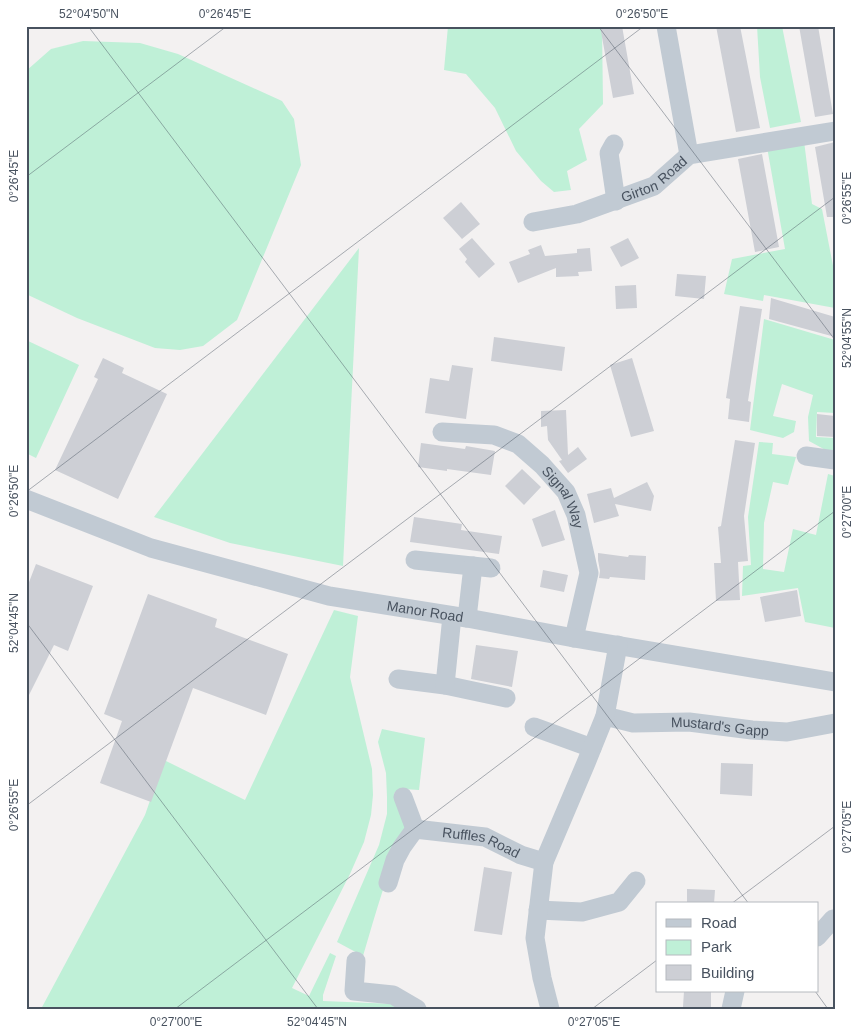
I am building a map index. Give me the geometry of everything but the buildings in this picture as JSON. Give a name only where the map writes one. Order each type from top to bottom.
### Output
[{"type":"street","points":[[666,26],[690,156]]},
{"type":"street","name":"Girton Road","points":[[533,222],[577,214],[654,186],[690,156],[835,130]]},
{"type":"street","points":[[614,144],[609,153],[616,201]]},
{"type":"street","name":"Signal Way","points":[[442,432],[494,436],[518,444],[542,465],[566,492],[576,514],[588,573],[574,638]]},
{"type":"street","points":[[806,456],[835,460]]},
{"type":"street","name":"Manor Road","points":[[26,499],[151,548],[329,596],[835,682]]},
{"type":"street","points":[[415,560],[482,567],[460,617],[445,685]]},
{"type":"street","points":[[550,1009],[535,938],[544,862],[604,716],[618,644]]},
{"type":"street","points":[[398,679],[445,685],[506,698]]},
{"type":"street","name":"Mustard's Gapp","points":[[604,716],[633,723],[689,722],[752,730],[787,732],[835,723]]},
{"type":"street","points":[[534,726],[592,748]]},
{"type":"street","points":[[388,882],[395,860],[415,829],[403,797]]},
{"type":"street","name":"Ruffles Road","points":[[415,829],[485,836],[521,855],[544,862]]},
{"type":"street","points":[[538,910],[582,912],[619,902],[636,881]]},
{"type":"street","points":[[818,936],[833,919]]},
{"type":"street","points":[[356,961],[354,991],[393,995],[418,1009]]},
{"type":"street","points":[[731,1009],[735,992]]},
{"type":"green space","points":[[448,26],[602,26],[603,104],[579,129],[587,160],[567,171],[571,190],[554,192],[541,181],[516,151],[495,108],[466,74],[444,70]]},
{"type":"green space","points":[[757,26],[782,26],[801,122],[770,128],[760,77]]},
{"type":"green space","points":[[83,41],[140,43],[178,54],[282,101],[294,119],[301,165],[237,320],[203,346],[180,350],[155,348],[77,318],[26,294],[26,71],[51,49]]},
{"type":"green space","points":[[804,141],[812,204],[822,209],[835,276],[835,308],[764,295],[763,301],[724,294],[732,259],[785,249],[767,147]]},
{"type":"green space","points":[[359,248],[343,566],[230,543],[154,517]]},
{"type":"green space","points":[[764,319],[835,340],[835,413],[817,412],[816,437],[835,438],[835,453],[831,453],[809,441],[808,417],[813,395],[782,384],[773,416],[796,421],[794,432],[783,438],[750,430]]},
{"type":"green space","points":[[26,340],[79,365],[36,458],[26,453]]},
{"type":"green space","points":[[759,442],[773,443],[772,454],[796,457],[788,485],[773,482],[764,523],[763,569],[784,572],[793,529],[816,535],[828,474],[835,476],[835,628],[805,622],[798,588],[742,596],[743,566],[751,565],[748,517]]},
{"type":"green space","points":[[334,610],[358,616],[350,677],[372,769],[373,795],[371,815],[364,842],[350,874],[292,988],[309,996],[330,953],[336,956],[323,995],[323,1001],[395,1004],[403,1009],[41,1009],[145,815],[164,760],[245,800]]},
{"type":"green space","points":[[382,729],[425,738],[419,790],[404,789],[394,793],[407,827],[388,874],[363,956],[337,942],[379,845],[387,814],[386,773],[378,742]]}]
